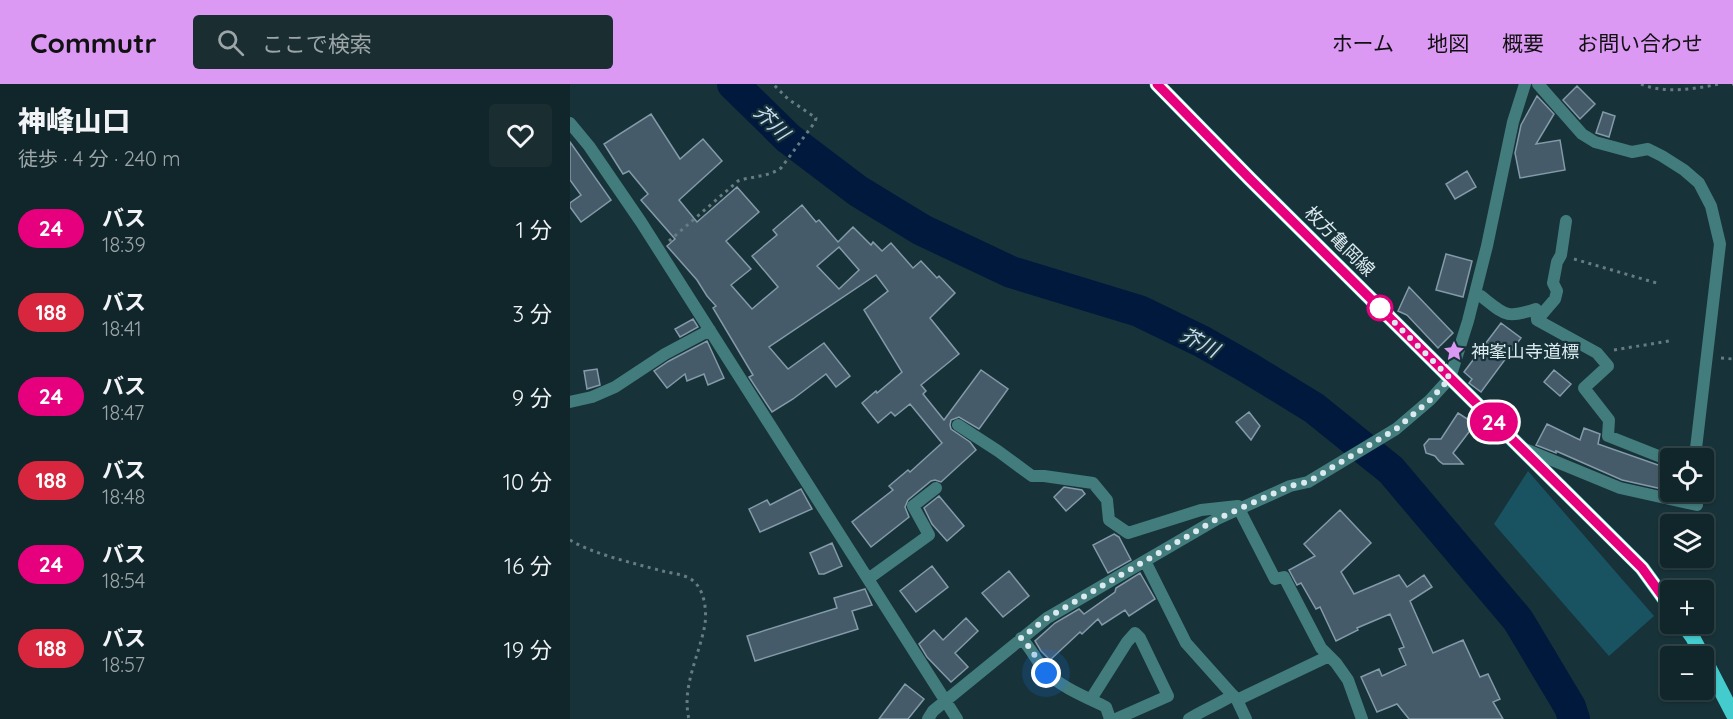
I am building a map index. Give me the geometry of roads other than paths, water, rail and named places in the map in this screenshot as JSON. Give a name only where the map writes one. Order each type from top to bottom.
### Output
[{"type":"main road","name":"枚方亀岡線","points":[[1157,84],[1642,568],[1660,593]]},
{"type":"main road","points":[[1714,677],[1733,714]]},
{"type":"street","points":[[928,719],[933,711],[1047,618],[1217,519],[1290,486],[1308,482],[1396,429],[1430,400],[1450,378],[1468,321],[1513,122],[1525,84]]},
{"type":"street","points":[[1537,320],[1597,353],[1608,366],[1584,388],[1609,420],[1608,436],[1661,457],[1674,452],[1695,457],[1720,244],[1711,206],[1699,183],[1662,156],[1648,149],[1632,152],[1595,142],[1582,134],[1538,84]]},
{"type":"street","points":[[570,123],[589,146],[641,222],[957,719]]},
{"type":"street","points":[[1537,320],[1555,298],[1557,291],[1553,283],[1557,262],[1561,255],[1566,221]]},
{"type":"street","points":[[1481,296],[1505,314],[1520,314],[1536,309],[1537,320]]},
{"type":"street","points":[[570,402],[592,397],[615,387],[665,354],[710,330]]},
{"type":"street","points":[[958,425],[999,451],[1032,476],[1093,483],[1107,500],[1109,520],[1128,533],[1201,510],[1243,507]]},
{"type":"street","points":[[1520,447],[1620,488],[1697,505]]},
{"type":"street","points":[[868,579],[929,535],[913,506],[936,488]]},
{"type":"street","points":[[1243,507],[1275,579],[1284,577],[1321,648],[1348,680],[1362,719]]},
{"type":"street","points":[[1145,561],[1186,643],[1235,698],[1246,719]]},
{"type":"street","points":[[1091,699],[1135,633],[1140,638],[1168,696],[1116,719]]},
{"type":"street","points":[[1021,638],[1046,673],[1106,707],[1110,719]]},
{"type":"street","points":[[1189,719],[1204,709],[1235,698],[1329,656]]},
{"type":"waterway","name":"芥川","points":[[733,84],[788,138],[858,191],[922,230],[1011,272],[1139,311],[1201,341],[1314,408],[1391,470],[1518,620],[1570,707],[1574,719]]},
{"type":"place","name":"神峯山寺道標","points":[[1454,351]]}]
